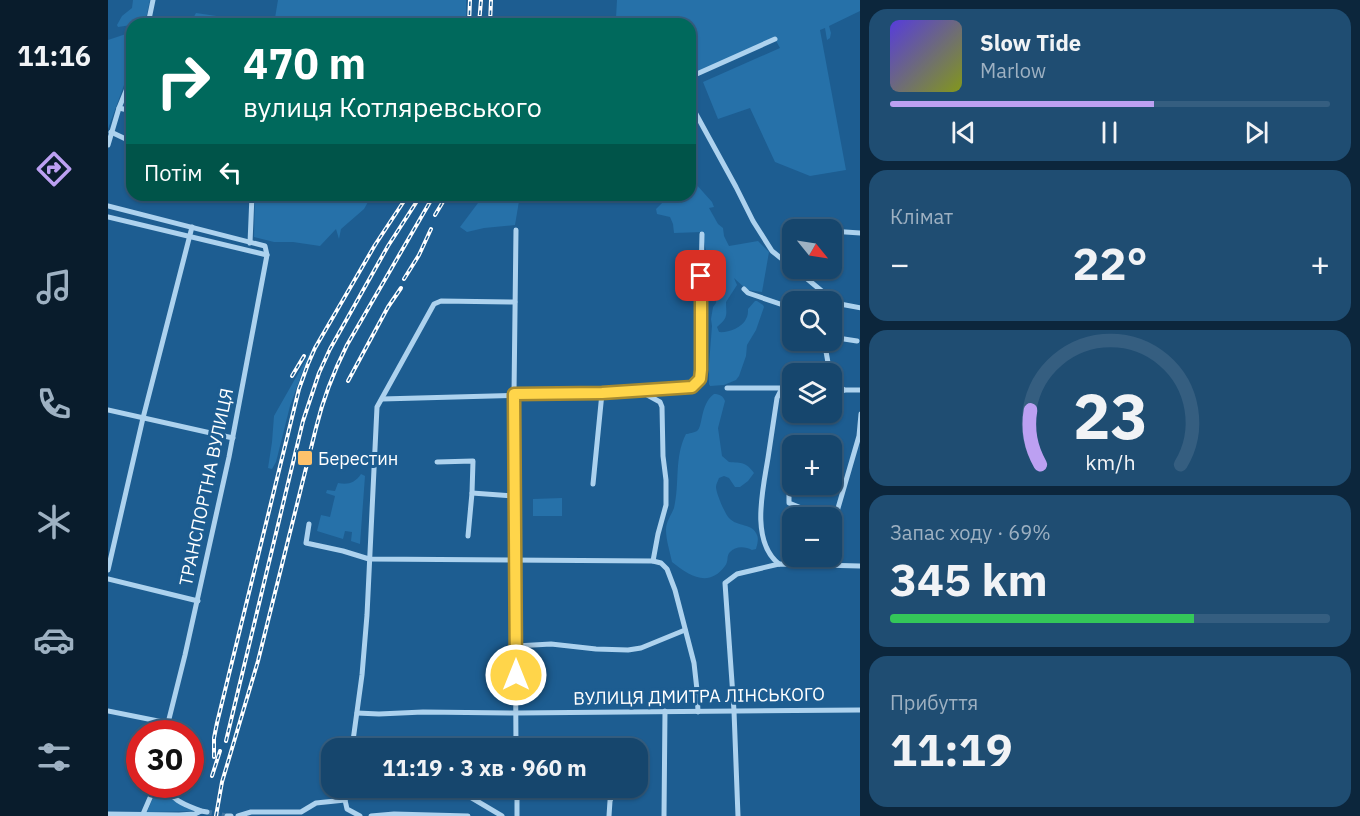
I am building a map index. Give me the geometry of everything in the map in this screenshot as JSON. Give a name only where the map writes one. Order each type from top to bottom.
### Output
[{"type":"street","points":[[149,18],[153,0]]},
{"type":"street","points":[[696,74],[775,39]]},
{"type":"street","points":[[108,145],[126,91]]},
{"type":"street","points":[[119,108],[126,110]]},
{"type":"street","points":[[696,114],[753,221],[772,251],[782,259]]},
{"type":"street","points":[[111,132],[126,139]]},
{"type":"street","points":[[108,206],[250,243],[252,201]]},
{"type":"street","points":[[108,217],[267,255]]},
{"type":"street","points":[[108,570],[143,418],[192,227]]},
{"type":"street","points":[[516,230],[514,394],[516,738]]},
{"type":"street","points":[[842,232],[860,233]]},
{"type":"street","points":[[382,399],[602,393],[692,387],[700,379],[701,370],[702,234]]},
{"type":"street","name":"ТРАНСПОРТНА ВУЛИЦЯ","points":[[169,720],[198,601],[233,438],[267,255],[265,246],[250,243]]},
{"type":"street","points":[[805,279],[818,291]]},
{"type":"street","points":[[744,289],[748,293],[782,305]]},
{"type":"street","points":[[354,738],[366,625],[377,407],[434,304],[441,301],[515,302]]},
{"type":"street","points":[[842,304],[860,308]]},
{"type":"street","points":[[842,339],[857,341]]},
{"type":"street","points":[[727,388],[782,388],[777,398],[760,508],[765,543],[773,560],[779,564]]},
{"type":"street","points":[[844,390],[860,390]]},
{"type":"street","points":[[640,391],[660,402],[662,407],[666,505],[653,561]]},
{"type":"street","points":[[593,484],[602,393]]},
{"type":"street","points":[[108,410],[233,438]]},
{"type":"street","points":[[837,507],[859,436],[860,425]]},
{"type":"street","points":[[437,462],[473,461],[468,536]]},
{"type":"street","points":[[472,493],[515,496]]},
{"type":"street","points":[[789,495],[789,503],[799,507]]},
{"type":"street","points":[[309,524],[306,543],[369,559],[653,561],[662,563],[667,569],[675,590],[694,663],[698,712]]},
{"type":"street","points":[[738,816],[726,583],[737,574],[782,564]]},
{"type":"street","points":[[842,566],[860,566]]},
{"type":"street","points":[[108,579],[198,601]]},
{"type":"street","points":[[516,646],[551,644],[628,650],[641,648],[685,630]]},
{"type":"street","name":"ВУЛИЦЯ ДМИТРА ЛІНСЬКОГО","points":[[357,713],[516,714],[860,710]]},
{"type":"street","points":[[108,711],[153,720]]},
{"type":"street","points":[[664,816],[665,711]]},
{"type":"street","points":[[144,814],[150,798]]},
{"type":"street","points":[[108,814],[195,814],[204,811],[174,798]]},
{"type":"street","points":[[472,798],[502,816]]},
{"type":"street","points":[[517,798],[517,816]]},
{"type":"street","points":[[609,816],[611,798]]},
{"type":"street","points":[[238,816],[251,812],[301,812],[316,803],[345,800],[347,810],[360,816]]},
{"type":"street","points":[[370,816],[394,814],[468,816]]},
{"type":"shaded area","points":[[133,0],[150,0],[146,18],[126,18],[126,26],[118,27],[122,16],[132,8]]},
{"type":"shaded area","points":[[278,0],[466,0],[466,18],[275,18]]},
{"type":"shaded area","points":[[617,0],[860,0],[860,11],[829,26],[830,38],[827,40],[825,28],[820,30],[846,170],[810,176],[775,162],[750,108],[718,119],[703,82],[780,48],[775,39],[696,74],[696,18],[616,18]]},
{"type":"shaded area","points":[[196,13],[230,18],[193,18]]},
{"type":"shaded area","points":[[126,34],[126,80],[108,129],[108,40]]},
{"type":"shaded area","points":[[696,184],[712,202],[714,207],[709,208],[718,224],[723,228],[729,246],[758,241],[769,252],[762,292],[747,290],[734,278],[737,285],[726,302],[725,318],[717,327],[719,332],[722,332],[738,327],[744,322],[748,309],[755,301],[764,307],[756,330],[747,345],[739,376],[736,380],[724,385],[710,386],[709,364],[711,319],[716,303],[716,280],[718,273],[724,268],[717,261],[713,261],[706,251],[702,232],[674,233],[670,217],[657,214],[656,209],[663,202],[696,201]]},
{"type":"shaded area","points":[[255,201],[369,201],[364,209],[341,229],[339,239],[336,229],[320,246],[274,242],[254,237]]},
{"type":"shaded area","points":[[480,201],[519,201],[515,225],[467,232],[460,227]]},
{"type":"shaded area","points":[[312,349],[290,406],[276,462],[272,469],[268,468],[274,416]]},
{"type":"shaded area","points":[[714,394],[718,394],[725,401],[718,428],[722,456],[729,462],[746,465],[754,473],[740,487],[735,487],[729,478],[724,476],[719,478],[716,486],[717,494],[729,518],[755,531],[758,540],[756,549],[740,547],[732,550],[719,573],[706,578],[685,572],[672,562],[666,530],[674,508],[682,443],[686,434],[699,429],[706,403]]},
{"type":"shaded area","points":[[361,474],[365,476],[360,544],[351,541],[352,532],[345,531],[343,539],[317,531],[321,515],[330,517],[335,496],[326,493],[327,490],[335,491],[338,483],[351,483]]},
{"type":"shaded area","points":[[562,498],[562,516],[533,516],[533,499]]},
{"type":"shaded area","points":[[153,798],[173,798],[195,811],[147,812]]},
{"type":"tunnel","points":[[207,812],[227,816]]},
{"type":"railway","points":[[469,18],[470,0]]},
{"type":"railway","points":[[480,18],[481,0]]},
{"type":"railway","points":[[490,18],[491,0]]},
{"type":"railway","points":[[214,757],[217,723],[299,389],[315,348],[375,245],[404,201]]},
{"type":"railway","points":[[226,741],[303,421],[319,373],[388,246],[417,201]]},
{"type":"railway","points":[[216,816],[222,782],[258,661],[325,396],[347,345],[431,201]]},
{"type":"railway","points":[[435,215],[443,201]]},
{"type":"railway","points":[[404,279],[431,229]]},
{"type":"railway","points":[[348,381],[388,307],[401,288]]},
{"type":"railway","points":[[292,376],[304,356]]},
{"type":"railway","points":[[212,776],[220,751]]},
{"type":"place","name":"Берестин","points":[[305,458]]},
{"type":"route","points":[[516,675],[514,394],[602,393],[692,387],[697,384],[701,370],[701,276]]}]
